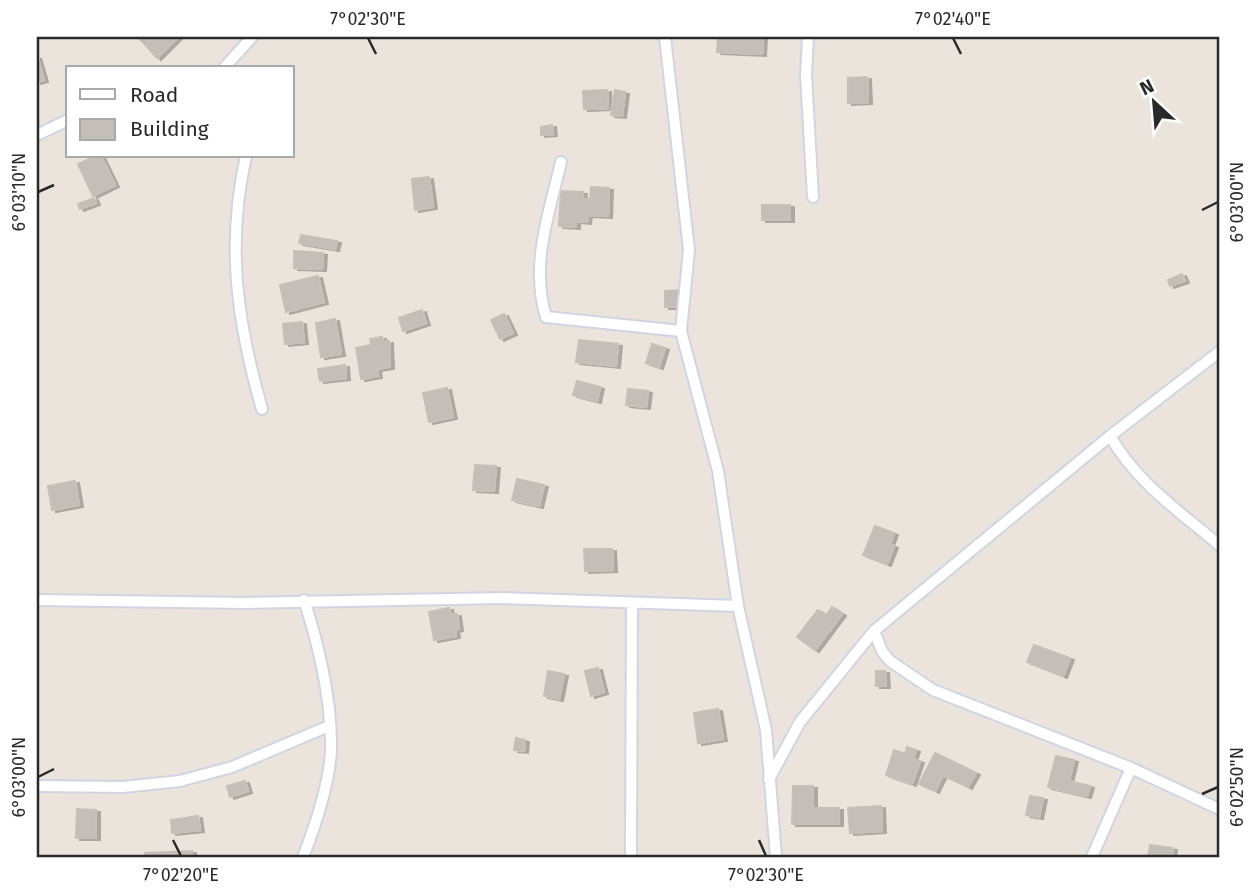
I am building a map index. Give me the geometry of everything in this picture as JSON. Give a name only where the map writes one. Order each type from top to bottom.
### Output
[{"type":"street","points":[[226,66],[252,37]]},
{"type":"street","points":[[665,37],[689,250],[681,331],[718,471],[738,606],[766,730],[776,857]]},
{"type":"street","points":[[808,37],[806,75],[813,197]]},
{"type":"street","points":[[37,135],[66,121]]},
{"type":"street","points":[[246,158],[236,202],[237,274],[244,345],[262,409]]},
{"type":"street","points":[[561,162],[538,260],[539,293],[546,317],[681,331]]},
{"type":"street","points":[[769,779],[800,722],[874,631],[1110,436],[1219,352]]},
{"type":"street","points":[[1110,436],[1124,461],[1147,486],[1219,545]]},
{"type":"street","points":[[37,600],[246,603],[503,598],[738,606]]},
{"type":"street","points":[[303,857],[331,743],[318,642],[304,600]]},
{"type":"street","points":[[631,857],[632,604]]},
{"type":"street","points":[[874,631],[882,651],[890,660],[933,690],[980,706],[1131,768],[1219,809]]},
{"type":"street","points":[[37,786],[123,787],[180,781],[232,767],[329,726]]},
{"type":"street","points":[[1092,857],[1131,768]]},
{"type":"building","points":[[138,37],[178,37],[157,58]]},
{"type":"building","points":[[718,37],[763,37],[762,54],[717,52]]},
{"type":"building","points":[[37,56],[44,80],[37,82]]},
{"type":"building","points":[[867,77],[868,102],[848,103],[848,78]]},
{"type":"building","points":[[607,90],[608,108],[584,109],[583,91]]},
{"type":"building","points":[[615,90],[625,92],[622,116],[611,115]]},
{"type":"building","points":[[552,125],[553,134],[541,135],[541,127]]},
{"type":"building","points":[[92,158],[102,158],[115,185],[93,196],[78,164]]},
{"type":"building","points":[[429,177],[433,207],[415,210],[412,179]]},
{"type":"building","points":[[591,187],[609,188],[608,216],[588,215],[587,222],[576,221],[576,227],[559,226],[561,191],[583,192],[582,199],[590,199]]},
{"type":"building","points":[[94,198],[96,203],[80,209],[78,204]]},
{"type":"building","points":[[762,205],[790,205],[790,220],[762,220]]},
{"type":"building","points":[[301,235],[337,241],[335,249],[299,243]]},
{"type":"building","points":[[294,251],[323,253],[322,269],[294,268]]},
{"type":"building","points":[[1182,274],[1185,281],[1170,286],[1168,280]]},
{"type":"building","points":[[318,276],[324,302],[286,312],[280,285]]},
{"type":"building","points":[[681,290],[682,307],[665,307],[665,291]]},
{"type":"building","points":[[422,310],[426,323],[403,331],[399,318]]},
{"type":"building","points":[[504,314],[513,333],[500,339],[491,320]]},
{"type":"building","points":[[335,319],[341,354],[321,357],[316,323]]},
{"type":"building","points":[[302,322],[304,342],[285,344],[283,324]]},
{"type":"building","points":[[382,337],[383,342],[389,341],[390,367],[377,369],[378,376],[361,379],[356,348],[371,345],[370,339]]},
{"type":"building","points":[[579,340],[618,344],[616,366],[576,362]]},
{"type":"building","points":[[652,344],[665,348],[659,367],[646,363]]},
{"type":"building","points":[[345,365],[346,378],[320,381],[318,369]]},
{"type":"building","points":[[577,381],[600,387],[597,401],[573,395]]},
{"type":"building","points":[[447,388],[453,417],[429,422],[423,393]]},
{"type":"building","points":[[628,389],[648,391],[646,407],[626,405]]},
{"type":"building","points":[[475,465],[496,466],[494,491],[473,490]]},
{"type":"building","points":[[517,479],[544,485],[539,506],[512,500]]},
{"type":"building","points":[[75,481],[79,505],[52,510],[48,486]]},
{"type":"building","points":[[875,526],[894,533],[890,544],[894,546],[887,564],[863,555]]},
{"type":"building","points":[[584,549],[612,549],[613,570],[585,571]]},
{"type":"building","points":[[832,607],[842,614],[815,650],[797,637],[818,610],[826,616]]},
{"type":"building","points":[[449,608],[451,615],[457,614],[459,629],[455,630],[456,636],[434,640],[429,612]]},
{"type":"building","points":[[1034,645],[1070,658],[1063,676],[1027,662]]},
{"type":"building","points":[[598,668],[604,692],[591,696],[585,671]]},
{"type":"building","points":[[548,671],[564,674],[559,699],[544,696]]},
{"type":"building","points":[[876,671],[885,671],[886,686],[876,686]]},
{"type":"building","points":[[718,709],[723,739],[698,743],[694,713]]},
{"type":"building","points":[[516,738],[525,740],[524,751],[514,750]]},
{"type":"building","points":[[907,747],[916,750],[913,759],[920,761],[912,784],[886,775],[894,750],[905,754]]},
{"type":"building","points":[[935,753],[976,773],[968,787],[943,775],[935,791],[919,784]]},
{"type":"building","points":[[1056,756],[1074,760],[1069,781],[1090,786],[1087,796],[1048,787]]},
{"type":"building","points":[[245,781],[248,791],[230,797],[227,786]]},
{"type":"building","points":[[793,786],[813,786],[813,808],[839,808],[839,824],[792,824]]},
{"type":"building","points":[[1030,796],[1043,798],[1039,817],[1026,815]]},
{"type":"building","points":[[881,806],[882,831],[850,833],[848,808]]},
{"type":"building","points":[[77,809],[96,810],[96,838],[76,838]]},
{"type":"building","points":[[198,816],[200,830],[172,833],[171,820]]},
{"type":"building","points":[[1150,845],[1173,848],[1172,857],[1148,857]]},
{"type":"building","points":[[192,851],[192,857],[145,857],[145,853]]}]
